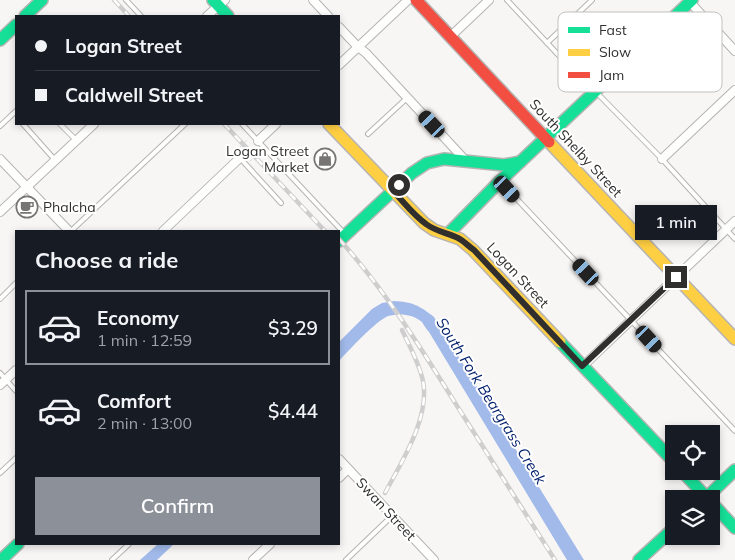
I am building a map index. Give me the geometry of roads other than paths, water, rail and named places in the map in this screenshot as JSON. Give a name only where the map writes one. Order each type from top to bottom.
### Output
[{"type":"main road","points":[[26,15],[42,0]]},
{"type":"main road","name":"South Shelby Street","points":[[416,0],[735,339]]},
{"type":"main road","points":[[679,12],[690,1]]},
{"type":"main road","points":[[218,2],[227,15]]},
{"type":"main road","points":[[0,40],[15,25]]},
{"type":"main road","points":[[448,234],[500,182],[595,93]]},
{"type":"main road","name":"Logan Street","points":[[330,125],[424,223],[434,230],[460,239],[474,250],[665,453]]},
{"type":"main road","points":[[342,237],[392,190],[427,163],[444,159],[504,165],[522,162]]},
{"type":"main road","points":[[716,490],[735,470]]},
{"type":"main road","points":[[690,480],[700,490]]},
{"type":"main road","points":[[720,512],[735,528]]},
{"type":"main road","points":[[643,558],[665,537]]},
{"type":"main road","points":[[1,560],[17,545]]},
{"type":"street","points":[[313,0],[327,15]]},
{"type":"street","points":[[340,64],[408,0]]},
{"type":"street","points":[[450,37],[490,0]]},
{"type":"street","points":[[690,1],[700,12]]},
{"type":"street","points":[[208,15],[218,2]]},
{"type":"street","points":[[340,28],[366,53],[466,161]]},
{"type":"street","points":[[722,37],[735,51]]},
{"type":"street","points":[[662,159],[735,90]]},
{"type":"street","points":[[0,212],[93,125]]},
{"type":"street","points":[[258,141],[275,125]]},
{"type":"street","points":[[164,230],[243,155]]},
{"type":"street","points":[[0,159],[69,230]]},
{"type":"street","points":[[582,366],[735,221]]},
{"type":"street","points":[[3,383],[15,371]]},
{"type":"street","name":"Swan Street","points":[[340,460],[434,560]]},
{"type":"street","points":[[340,477],[348,469]]},
{"type":"street","points":[[253,560],[269,545]]},
{"type":"lane","points":[[126,0],[140,15]]},
{"type":"lane","points":[[506,0],[558,54]]},
{"type":"lane","points":[[579,12],[592,0]]},
{"type":"lane","points":[[547,43],[558,32]]},
{"type":"lane","points":[[595,93],[662,159],[735,239]]},
{"type":"lane","points":[[368,134],[407,98]]},
{"type":"lane","points":[[0,126],[15,112]]},
{"type":"lane","points":[[23,125],[56,160]]},
{"type":"lane","points":[[61,125],[76,140]]},
{"type":"lane","points":[[71,230],[185,125]]},
{"type":"lane","points":[[243,125],[336,230]]},
{"type":"lane","points":[[243,155],[246,165],[281,203]]},
{"type":"lane","points":[[500,182],[735,431]]},
{"type":"lane","points":[[0,299],[15,285]]},
{"type":"lane","points":[[0,373],[3,383],[15,389]]},
{"type":"lane","points":[[0,473],[15,459]]},
{"type":"lane","points":[[346,560],[392,516]]},
{"type":"lane","points":[[112,560],[129,545]]},
{"type":"water","name":"South Fork Beargrass Creek","points":[[406,302],[415,305],[434,317],[584,560],[567,560],[422,322],[406,315],[388,316],[370,330],[340,360],[340,341],[372,309],[382,303]]},
{"type":"water","points":[[157,545],[173,545],[157,560],[140,560]]},
{"type":"railway","points":[[114,0],[128,15]]},
{"type":"railway","points":[[225,125],[324,230]]},
{"type":"railway","points":[[340,240],[403,321],[555,560]]},
{"type":"railway","points":[[385,493],[419,424],[424,395],[423,381],[419,368],[402,330]]},
{"type":"place","name":"Logan Street Market","points":[[325,159]]},
{"type":"place","name":"Phalcha","points":[[27,207]]}]
